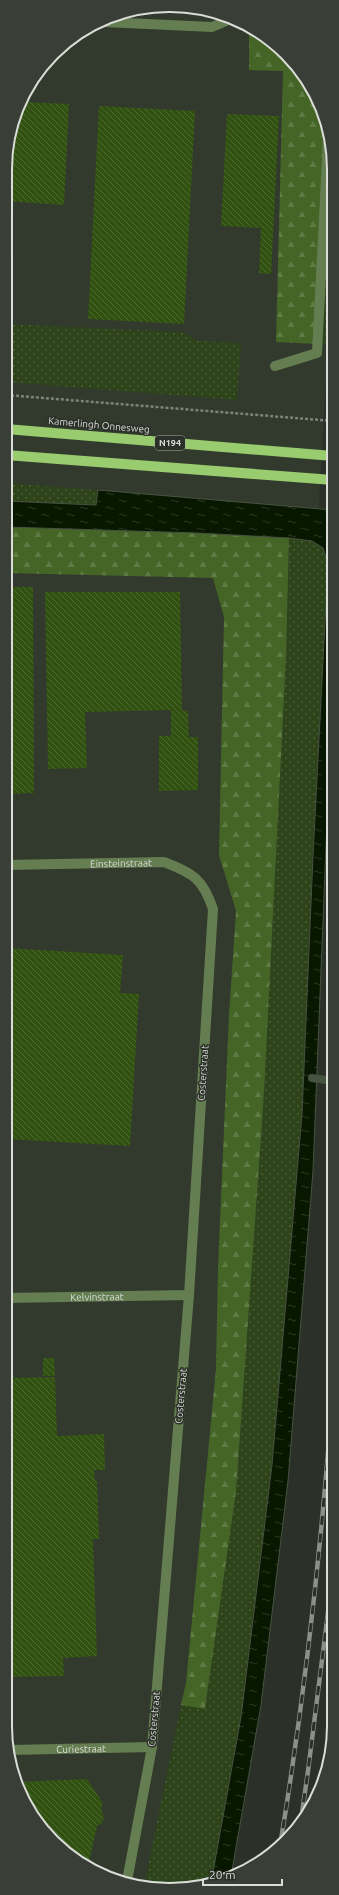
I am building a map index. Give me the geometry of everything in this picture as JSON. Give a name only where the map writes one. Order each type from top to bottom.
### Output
[{"type":"main road","name":"Kamerlingh Onnesweg","points":[[12,429],[327,456]]},
{"type":"main road","points":[[12,455],[327,480]]},
{"type":"street","points":[[113,22],[212,27],[224,22]]},
{"type":"street","points":[[275,366],[317,353],[327,159]]},
{"type":"street","name":"Einsteinstraat","points":[[12,865],[164,862],[180,868],[193,876],[207,891],[213,909]]},
{"type":"street","name":"Costerstraat","points":[[128,1878],[152,1746],[189,1295],[213,909]]},
{"type":"street","name":"Kelvinstraat","points":[[12,1298],[189,1295]]},
{"type":"street","name":"Curiestraat","points":[[14,1750],[152,1746]]},
{"type":"path","points":[[12,395],[327,421]]},
{"type":"shaded area","points":[[159,12],[190,13],[220,20],[248,33],[281,58],[300,82],[311,100],[322,129],[327,159],[327,365],[286,1076],[269,1254],[174,1883],[149,1882],[129,1878],[109,1871],[91,1862],[66,1844],[51,1829],[33,1804],[24,1786],[17,1766],[12,1736],[12,159],[17,129],[28,100],[39,82],[58,58],[82,39],[100,28],[129,17]]},
{"type":"green space","points":[[249,34],[273,51],[288,66],[311,100],[322,129],[326,151],[317,344],[276,342],[283,71],[249,70]]},
{"type":"green space","points":[[326,151],[327,344],[317,344]]},
{"type":"green space","points":[[12,324],[183,332],[198,341],[241,343],[237,400],[12,382]]},
{"type":"green space","points":[[12,483],[98,490],[96,505],[12,501]]},
{"type":"green space","points":[[12,527],[197,533],[289,538],[286,657],[264,1093],[236,1492],[205,1709],[181,1705],[186,1683],[216,1369],[218,1267],[229,1015],[236,911],[219,855],[224,617],[213,578],[12,573]]},
{"type":"green space","points":[[289,538],[312,541],[323,548],[327,560],[327,582],[314,824],[302,1114],[272,1465],[241,1717],[212,1877],[180,1883],[149,1882],[145,1881],[181,1705],[205,1709],[236,1492],[264,1093],[286,657]]},
{"type":"water","points":[[98,490],[327,509],[327,560],[323,548],[312,541],[289,538],[197,533],[12,527],[12,501],[96,505]]},
{"type":"water","points":[[327,583],[327,821],[313,1171],[288,1481],[261,1705],[232,1870],[212,1877],[241,1717],[272,1465],[302,1114]]},
{"type":"building","points":[[27,102],[69,104],[64,205],[12,201],[13,149],[17,129]]},
{"type":"building","points":[[99,106],[195,111],[184,324],[88,319]]},
{"type":"building","points":[[227,114],[279,116],[271,274],[259,273],[261,228],[221,226]]},
{"type":"building","points":[[12,587],[33,587],[34,793],[12,794]]},
{"type":"building","points":[[45,592],[180,592],[182,711],[188,711],[189,737],[198,737],[198,790],[159,791],[159,736],[171,736],[171,710],[85,712],[87,768],[48,769]]},
{"type":"building","points":[[12,948],[123,955],[120,993],[139,994],[130,1146],[12,1139]]},
{"type":"building","points":[[43,1358],[54,1358],[55,1376],[43,1376]]},
{"type":"building","points":[[55,1377],[57,1436],[104,1434],[105,1470],[94,1470],[95,1481],[97,1481],[99,1539],[93,1539],[97,1656],[63,1658],[64,1676],[12,1677],[12,1378]]},
{"type":"building","points":[[87,1779],[103,1803],[101,1809],[104,1817],[102,1823],[97,1826],[89,1861],[66,1844],[51,1829],[33,1804],[22,1782]]},
{"type":"waterway","points":[[312,1078],[327,1080]]},
{"type":"railway","points":[[282,1836],[312,1618],[327,1466]]},
{"type":"railway","points":[[303,1809],[327,1621]]}]
